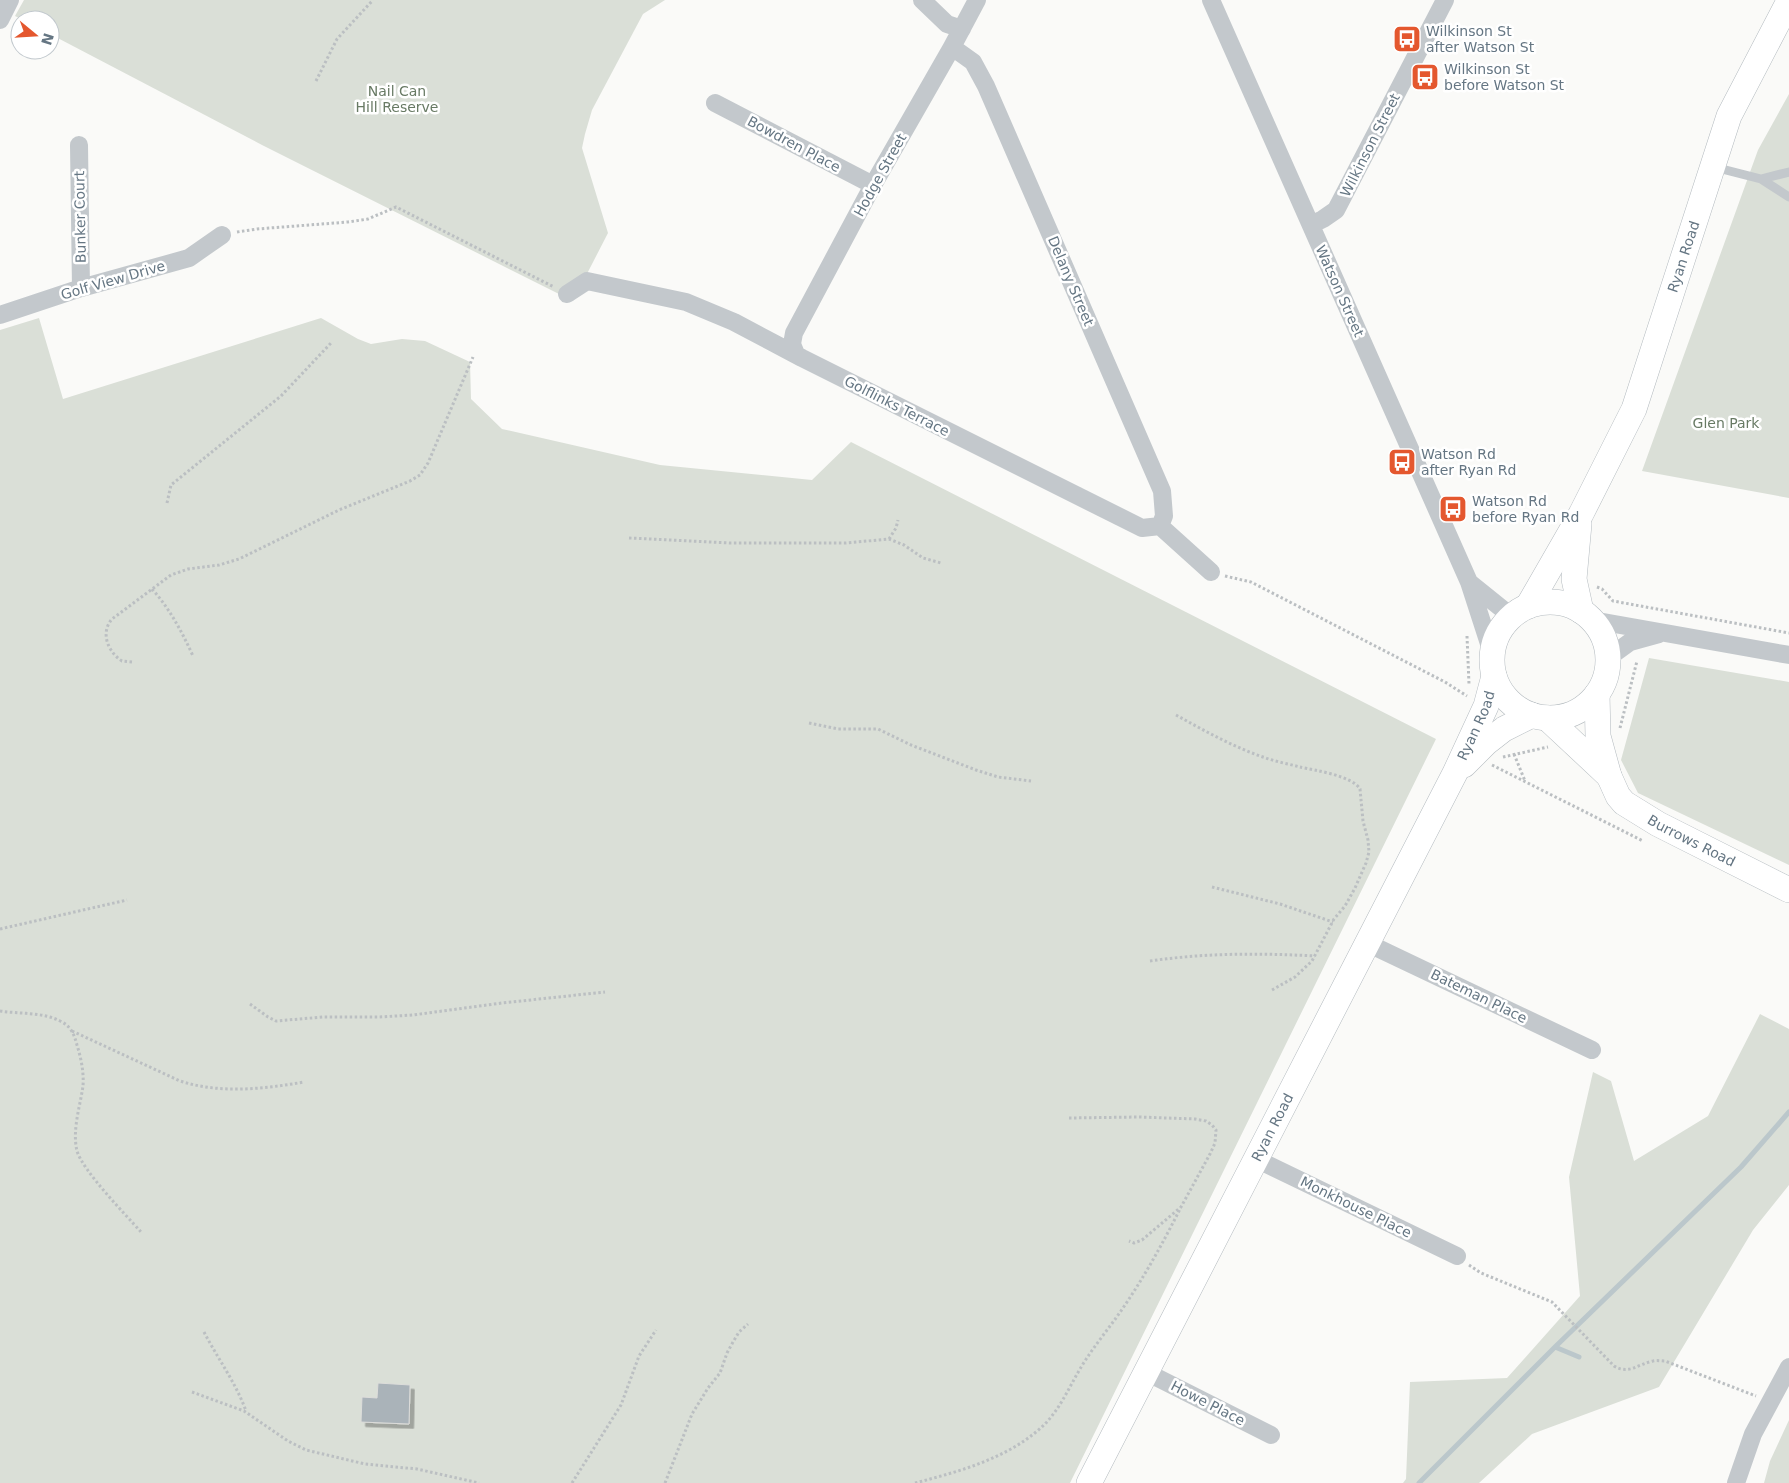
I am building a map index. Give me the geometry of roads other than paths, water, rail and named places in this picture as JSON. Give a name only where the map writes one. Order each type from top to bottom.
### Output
[{"type":"street","points":[[0,20],[10,0]]},
{"type":"street","points":[[922,0],[947,24],[962,29]]},
{"type":"street","name":"Hodge Street","points":[[796,354],[792,344],[794,333],[873,185],[977,0]]},
{"type":"street","name":"Watson Street","points":[[1211,0],[1469,582],[1493,664]]},
{"type":"street","name":"Wilkinson Street","points":[[1311,225],[1323,220],[1336,210],[1444,0]]},
{"type":"street","name":"Ryan Road","points":[[1519,611],[1581,514],[1634,409],[1712,166],[1730,116],[1789,1]]},
{"type":"street","name":"Delany Street","points":[[952,47],[973,62],[1002,122],[1162,491],[1164,516],[1160,526]]},
{"type":"street","name":"Bowdren Place","points":[[715,103],[873,185]]},
{"type":"street","name":"Bunker Court","points":[[79,146],[81,288]]},
{"type":"street","name":"Golf View Drive","points":[[0,315],[81,288],[189,258],[222,235]]},
{"type":"street","name":"Golflinks Terrace","points":[[567,294],[588,281],[686,302],[734,322],[1142,528],[1160,526]]},
{"type":"street","name":"Ryan Road","points":[[1581,514],[1575,554],[1574,579],[1587,615]]},
{"type":"street","points":[[1160,526],[1211,572]]},
{"type":"street","name":"Watson Street","points":[[1469,582],[1519,611]]},
{"type":"street","points":[[1587,615],[1601,632],[1606,644],[1608,658],[1605,677],[1597,694],[1588,704],[1575,712],[1561,717],[1539,717],[1519,709],[1508,700],[1500,689],[1493,664],[1498,633],[1519,611],[1546,601],[1565,603],[1587,615],[1665,633],[1789,655]]},
{"type":"street","points":[[1608,658],[1630,642],[1665,633]]},
{"type":"street","name":"Ryan Road","points":[[1090,1483],[1455,773],[1486,706],[1493,664]]},
{"type":"street","name":"Burrows Road","points":[[1597,694],[1598,736],[1609,776],[1618,796],[1624,803],[1640,815],[1789,890]]},
{"type":"street","name":"Ryan Road","points":[[1455,773],[1486,743],[1504,729],[1539,717]]},
{"type":"street","name":"Burrows Road","points":[[1539,717],[1609,776]]},
{"type":"street","name":"Bateman Place","points":[[1367,943],[1592,1050]]},
{"type":"street","name":"Monkhouse Place","points":[[1256,1159],[1456,1256]]},
{"type":"street","points":[[1736,1483],[1753,1434],[1789,1367]]},
{"type":"street","name":"Howe Place","points":[[1146,1372],[1271,1435]]},
{"type":"lane","points":[[1712,166],[1761,179],[1789,197]]},
{"type":"lane","points":[[1761,179],[1789,172]]},
{"type":"waterway","points":[[1419,1483],[1555,1347],[1741,1167],[1789,1112]]},
{"type":"waterway","points":[[1555,1347],[1579,1357]]},
{"type":"place","name":"Wilkinson St after Watson St","points":[[1407,39]]},
{"type":"place","name":"Wilkinson St before Watson St","points":[[1425,77]]},
{"type":"place","name":"Watson Rd after Ryan Rd","points":[[1402,462]]},
{"type":"place","name":"Watson Rd before Ryan Rd","points":[[1453,509]]},
{"type":"park label","name":"Nail Can Hill Reserve","points":[[397,99]]},
{"type":"park label","name":"Glen Park","points":[[1726,423]]}]
